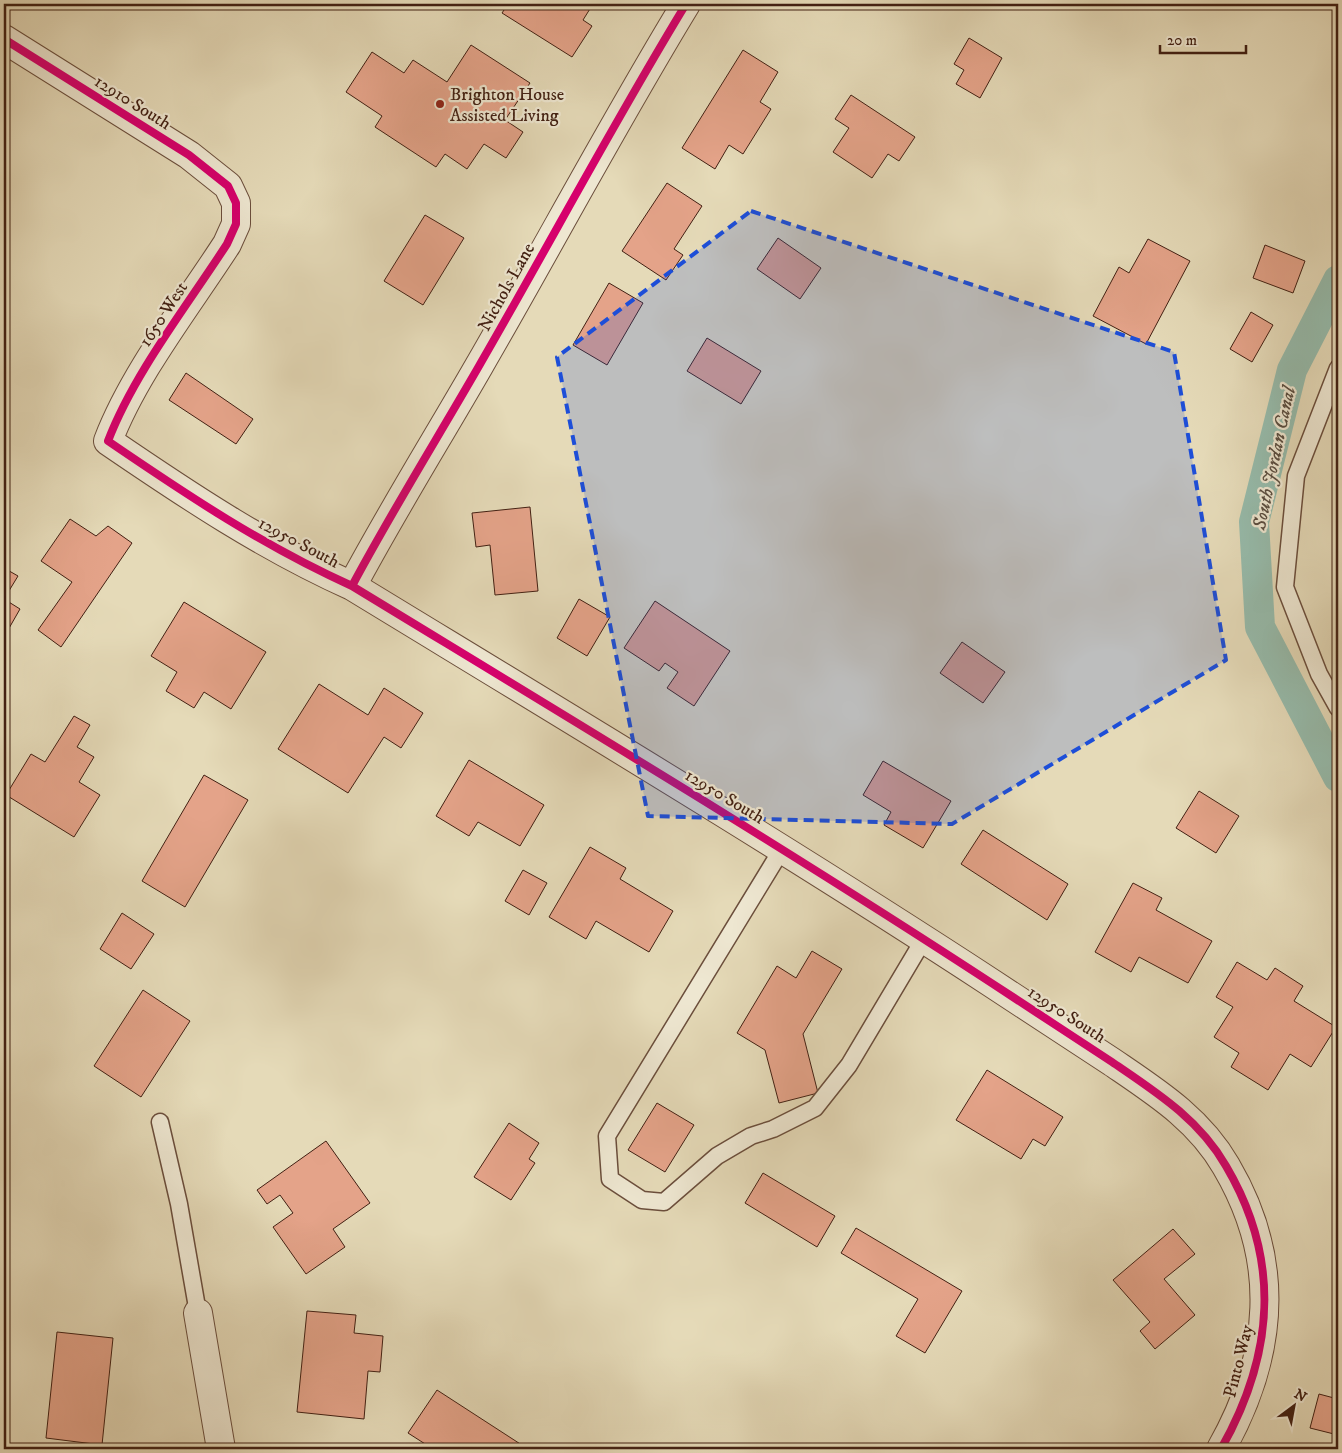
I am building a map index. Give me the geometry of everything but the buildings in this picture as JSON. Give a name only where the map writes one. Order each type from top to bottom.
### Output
[{"type":"street","name":"Nichols Lane","points":[[352,586],[383,528],[479,366],[628,100],[686,4]]},
{"type":"street","name":"12910 South","points":[[4,39],[202,164],[228,186],[236,203]]},
{"type":"street","name":"1650 West","points":[[108,441],[116,419],[141,375],[227,244],[236,224],[236,203]]},
{"type":"street","name":"12950 South","points":[[108,441],[200,504],[301,563],[352,586],[782,848],[1167,1099],[1199,1128],[1226,1165],[1245,1203],[1260,1246]]},
{"type":"street","name":"Pinto Way","points":[[1221,1449],[1240,1415],[1254,1378],[1263,1337],[1265,1290],[1260,1246]]},
{"type":"street","points":[[198,1313],[221,1449]]},
{"type":"lane","points":[[1338,368],[1296,476],[1285,587],[1319,674],[1338,708]]},
{"type":"lane","points":[[782,848],[607,1136],[610,1179],[642,1200],[664,1202],[717,1156],[751,1136],[773,1129],[815,1108],[849,1065],[924,939]]},
{"type":"lane","points":[[160,1122],[179,1204],[198,1313]]},
{"type":"highlighted area","points":[[751,211],[1174,352],[1226,660],[952,824],[648,816],[557,357]]},
{"type":"waterway","name":"South Jordan Canal","points":[[1338,280],[1292,370],[1254,522],[1260,627],[1338,777]]},
{"type":"cycle path","points":[[352,586],[505,321],[633,93],[686,4]]},
{"type":"cycle path","points":[[4,39],[189,155],[228,186],[236,203],[236,224],[227,244],[162,340],[132,390],[108,441],[227,519],[288,554],[352,586],[834,882],[1128,1073],[1190,1120],[1203,1134],[1226,1166],[1244,1202],[1256,1237],[1263,1273],[1264,1308],[1261,1343],[1252,1378],[1239,1414],[1221,1449]]},
{"type":"place","name":"Brighton House Assisted Living","points":[[440,104]]}]
